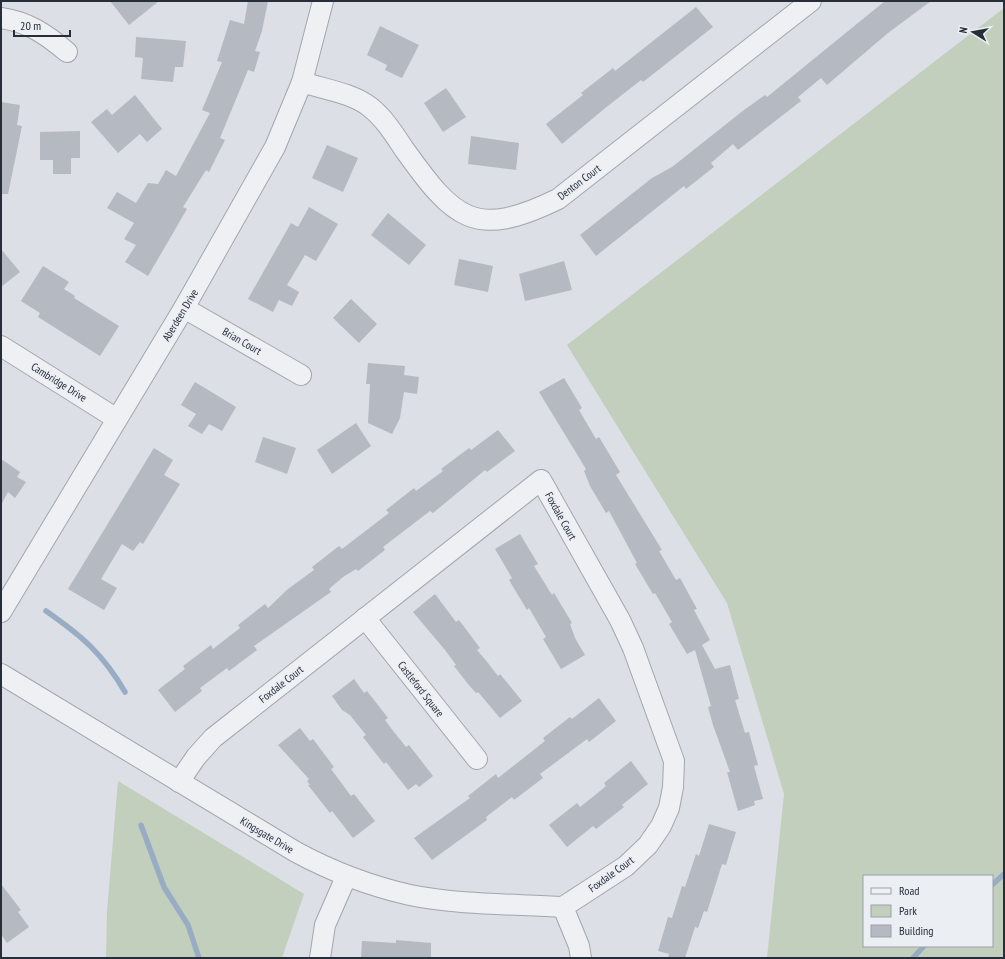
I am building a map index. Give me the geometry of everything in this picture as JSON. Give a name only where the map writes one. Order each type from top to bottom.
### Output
[{"type":"street","name":"Aberdeen Drive","points":[[1,612],[184,308],[275,148],[302,82],[323,1]]},
{"type":"street","name":"Denton Court","points":[[302,82],[352,98],[369,106],[382,118],[431,187],[445,201],[460,212],[479,219],[498,220],[514,217],[535,210],[558,199],[811,1]]},
{"type":"street","points":[[1,18],[14,20],[33,26],[47,35],[67,52]]},
{"type":"street","name":"Brian Court","points":[[184,308],[301,375]]},
{"type":"street","name":"Cambridge Drive","points":[[1,346],[117,419]]},
{"type":"street","name":"Foxdale Court","points":[[179,782],[196,757],[213,738],[541,480],[620,620],[633,648],[674,761],[673,787],[669,808],[648,845],[626,866],[563,908]]},
{"type":"street","name":"Castleford Square","points":[[365,618],[476,759]]},
{"type":"street","name":"Kingsgate Drive","points":[[1,674],[296,852],[346,877],[376,887],[419,896],[447,900],[563,908]]},
{"type":"street","points":[[320,958],[325,925],[346,877]]},
{"type":"street","points":[[563,908],[580,946],[581,958]]},
{"type":"green space","points":[[1004,8],[1004,958],[767,958],[784,794],[727,603],[567,345]]},
{"type":"green space","points":[[118,781],[304,894],[282,958],[106,958],[107,911]]},
{"type":"building","points":[[110,1],[159,1],[129,25]]},
{"type":"building","points":[[248,1],[268,1],[262,31],[255,51],[260,52],[254,72],[248,70],[220,138],[225,140],[209,172],[206,170],[183,207],[187,209],[148,276],[125,262],[136,245],[124,239],[134,223],[107,208],[117,192],[136,203],[148,183],[158,184],[166,170],[176,176],[210,113],[202,110],[222,62],[217,61],[230,20],[244,24]]},
{"type":"building","points":[[885,1],[931,1],[888,33],[827,85],[821,78],[798,97],[801,101],[738,150],[733,144],[711,163],[714,167],[686,189],[684,186],[596,256],[580,235],[652,178],[672,167],[744,110],[765,95],[767,97]]},
{"type":"building","points":[[696,7],[713,27],[643,82],[641,80],[562,144],[546,124],[583,95],[581,93],[613,68],[615,71]]},
{"type":"building","points":[[380,26],[419,45],[402,78],[385,70],[387,65],[367,55]]},
{"type":"building","points":[[136,37],[186,41],[183,67],[175,67],[173,82],[141,79],[143,58],[135,57]]},
{"type":"building","points":[[446,88],[466,117],[443,132],[424,103]]},
{"type":"building","points":[[135,95],[162,129],[147,142],[140,134],[118,153],[91,122],[107,109],[112,115]]},
{"type":"building","points":[[1,102],[20,105],[17,125],[22,126],[8,194],[1,194]]},
{"type":"building","points":[[80,131],[80,158],[71,158],[71,174],[53,174],[53,160],[40,160],[40,132]]},
{"type":"building","points":[[471,136],[519,143],[516,170],[468,164]]},
{"type":"building","points":[[327,145],[358,158],[343,192],[312,178]]},
{"type":"building","points":[[309,207],[338,224],[316,261],[305,255],[287,285],[299,292],[292,306],[279,300],[273,312],[248,299],[291,223],[298,227]]},
{"type":"building","points":[[388,213],[426,245],[409,265],[371,235]]},
{"type":"building","points":[[1,249],[20,272],[1,287]]},
{"type":"building","points":[[459,259],[493,266],[488,292],[454,285]]},
{"type":"building","points":[[564,261],[572,290],[525,301],[519,274]]},
{"type":"building","points":[[43,266],[69,282],[64,289],[75,296],[74,298],[119,326],[100,356],[38,317],[40,313],[21,301]]},
{"type":"building","points":[[351,299],[377,324],[359,343],[333,318]]},
{"type":"building","points":[[368,363],[405,366],[404,375],[419,377],[417,394],[404,392],[400,418],[392,434],[368,423],[370,384],[366,384]]},
{"type":"building","points":[[564,378],[582,408],[579,410],[596,439],[599,437],[620,472],[616,475],[662,550],[659,551],[676,580],[680,578],[697,609],[694,610],[710,640],[702,645],[715,669],[730,665],[739,699],[735,700],[745,733],[749,732],[758,765],[754,766],[763,799],[754,801],[755,805],[738,811],[727,772],[730,772],[713,725],[708,707],[711,706],[695,650],[687,654],[669,624],[672,622],[655,593],[653,594],[635,564],[637,563],[609,511],[606,513],[590,486],[584,471],[586,469],[539,392]]},
{"type":"building","points":[[195,382],[236,407],[222,431],[209,424],[202,434],[188,426],[196,414],[181,405]]},
{"type":"building","points":[[356,423],[371,446],[332,474],[317,450]]},
{"type":"building","points":[[498,430],[515,451],[487,472],[485,470],[433,513],[430,511],[383,547],[385,550],[358,571],[356,569],[343,577],[329,589],[331,592],[254,646],[257,650],[229,671],[227,668],[200,688],[202,691],[175,712],[158,690],[185,669],[183,666],[211,645],[213,649],[240,628],[238,625],[265,604],[268,608],[288,589],[314,570],[312,567],[339,546],[342,549],[389,513],[386,510],[414,488],[416,491],[443,471],[441,469],[469,448],[471,450]]},
{"type":"building","points":[[263,437],[296,448],[287,474],[255,462]]},
{"type":"building","points":[[154,448],[173,460],[164,475],[180,484],[143,544],[140,542],[133,551],[122,544],[101,579],[117,588],[104,610],[68,589]]},
{"type":"building","points":[[1,459],[20,472],[17,477],[26,482],[15,498],[8,492],[1,505]]},
{"type":"building","points":[[520,534],[538,564],[534,566],[552,595],[554,593],[572,623],[570,624],[575,638],[585,655],[561,669],[543,639],[546,637],[529,608],[527,610],[509,580],[512,578],[495,549]]},
{"type":"building","points":[[435,594],[456,622],[459,620],[480,648],[477,650],[498,676],[500,674],[522,701],[500,718],[478,692],[476,693],[468,684],[454,666],[456,665],[445,650],[413,612]]},
{"type":"building","points":[[354,679],[364,693],[367,691],[388,718],[385,720],[406,747],[409,745],[433,776],[419,787],[416,784],[408,790],[386,762],[384,764],[363,737],[366,735],[350,715],[342,710],[332,696]]},
{"type":"building","points":[[599,698],[616,721],[589,742],[587,739],[540,774],[543,778],[514,800],[512,797],[486,817],[487,820],[432,860],[414,838],[470,798],[468,796],[496,774],[498,778],[545,741],[543,738],[570,717],[572,719]]},
{"type":"building","points":[[300,728],[310,741],[313,739],[334,767],[331,769],[351,796],[354,794],[375,821],[353,838],[332,811],[330,813],[308,785],[310,785],[307,781],[309,779],[278,745]]},
{"type":"building","points":[[631,761],[648,784],[622,805],[624,807],[596,829],[593,826],[567,847],[549,825],[577,803],[580,807],[606,786],[604,783]]},
{"type":"building","points":[[709,824],[736,832],[726,865],[722,864],[707,912],[704,911],[698,928],[695,927],[685,958],[668,958],[669,954],[658,951],[668,917],[672,918],[682,886],[685,887],[696,854],[699,856]]},
{"type":"building","points":[[1,884],[21,910],[18,912],[29,927],[7,943],[1,934]]},
{"type":"building","points":[[396,940],[431,943],[431,958],[361,958],[362,941],[396,943]]},
{"type":"waterway","points":[[46,611],[81,638],[100,656],[125,692]]},
{"type":"waterway","points":[[141,825],[164,887],[188,925],[199,958]]},
{"type":"waterway","points":[[993,884],[1004,874]]},
{"type":"waterway","points":[[913,958],[923,947]]}]
